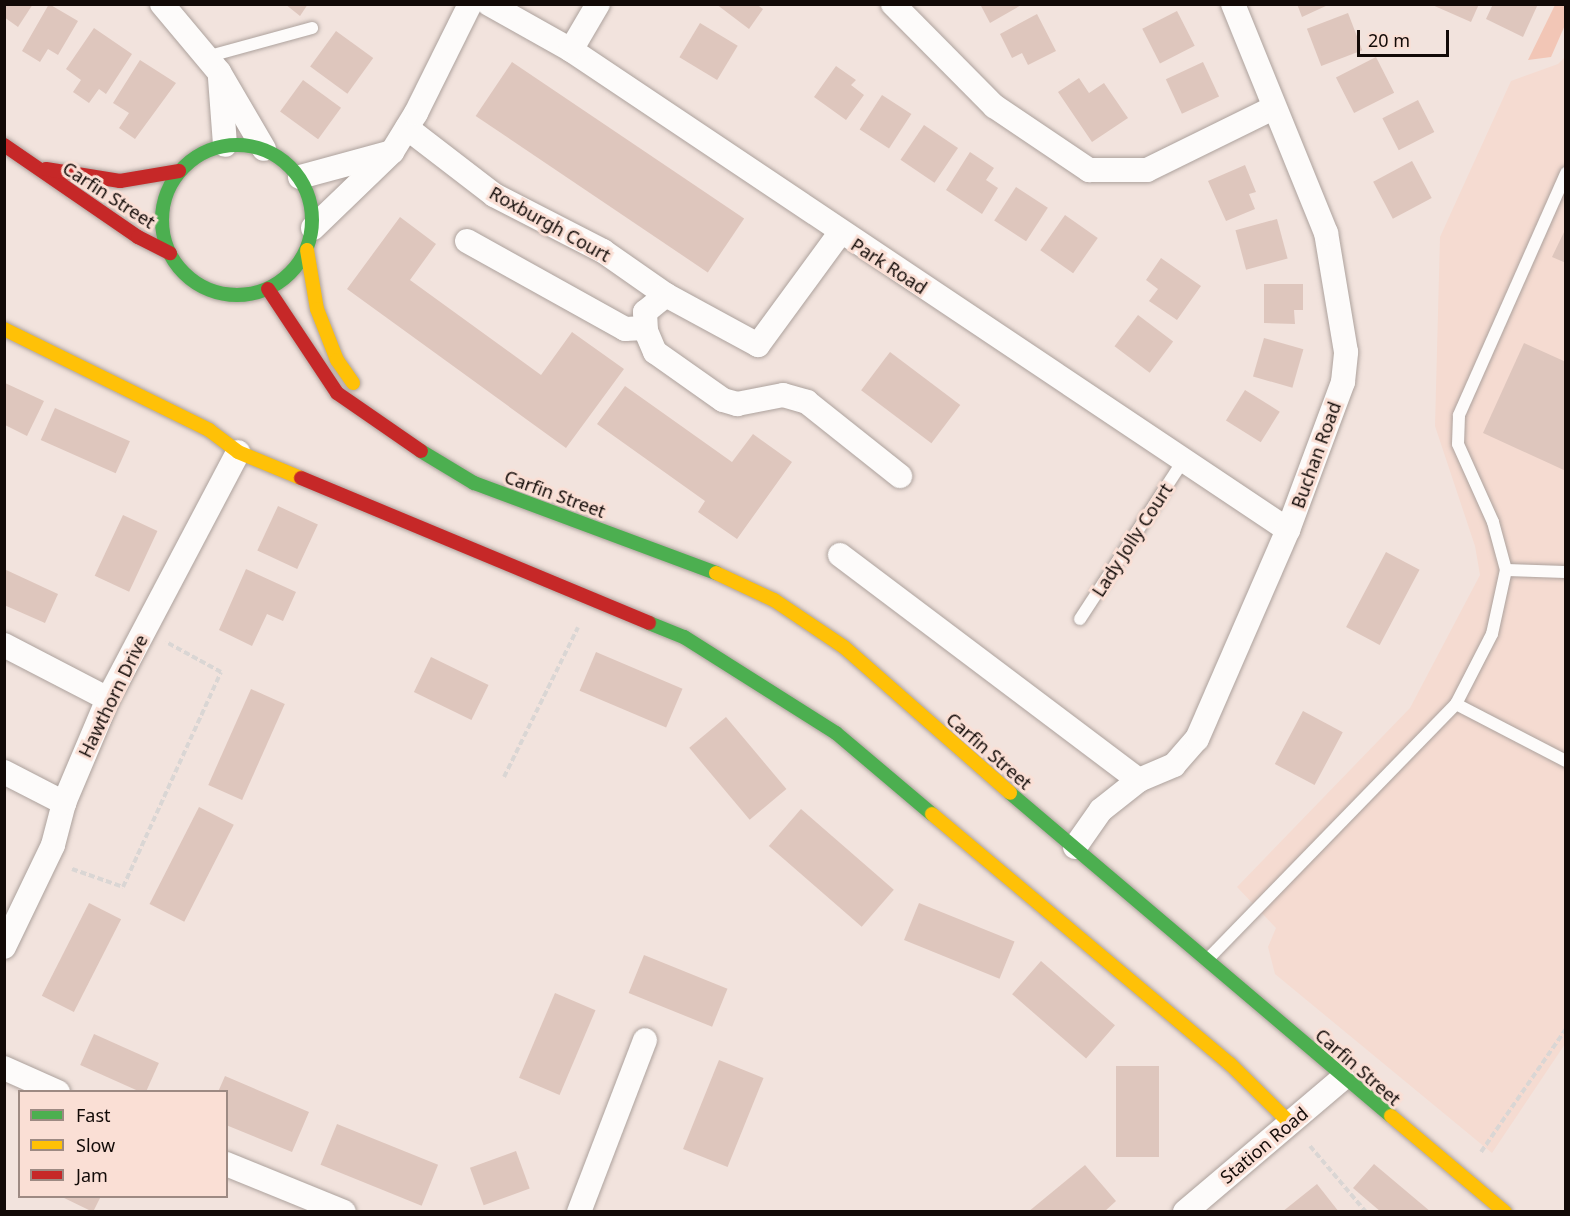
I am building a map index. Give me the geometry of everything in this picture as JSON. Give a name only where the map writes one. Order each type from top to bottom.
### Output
[{"type":"main road","name":"Carfin Street","points":[[4,145],[138,237],[170,253]]},
{"type":"main road","points":[[225,145],[264,149],[287,162],[300,177],[311,201],[310,239],[286,278],[268,289],[249,295],[211,292],[188,278],[170,253],[162,233],[162,207],[179,171],[199,154],[225,145]]},
{"type":"main road","name":"Carfin Street","points":[[30,165],[120,181],[179,171]]},
{"type":"main road","name":"Carfin Street","points":[[310,239],[316,309],[337,360],[382,427]]},
{"type":"main road","name":"Carfin Street","points":[[268,289],[337,393],[382,427],[474,483],[706,568],[774,600],[844,647],[1343,1078],[1505,1212]]},
{"type":"main road","points":[[4,329],[209,430],[238,452],[684,637],[836,733],[1230,1064],[1290,1123]]},
{"type":"street","points":[[162,4],[213,65],[264,149]]},
{"type":"street","points":[[310,239],[392,152],[407,128],[470,4]]},
{"type":"street","name":"Park Road","points":[[489,4],[571,50],[840,233],[1288,530]]},
{"type":"street","points":[[571,50],[598,4]]},
{"type":"street","points":[[893,4],[994,106],[1089,170],[1147,170],[1273,108]]},
{"type":"street","name":"Buchan Road","points":[[1075,847],[1101,810],[1140,780],[1174,765],[1197,738],[1288,530],[1334,410],[1346,352],[1326,233],[1273,108],[1233,4]]},
{"type":"street","points":[[213,65],[225,145]]},
{"type":"street","name":"Roxburgh Court","points":[[407,128],[494,195],[603,251],[666,295],[758,345],[840,233]]},
{"type":"street","points":[[300,177],[392,152]]},
{"type":"street","points":[[467,241],[625,329],[645,328]]},
{"type":"street","points":[[666,295],[645,312],[645,328],[655,352],[723,400],[737,404],[783,395],[807,402],[900,476]]},
{"type":"street","name":"Hawthorn Drive","points":[[4,947],[46,859],[64,802],[108,699],[238,452]]},
{"type":"street","points":[[840,555],[1140,780]]},
{"type":"street","points":[[4,645],[108,699]]},
{"type":"street","points":[[4,772],[64,802]]},
{"type":"street","points":[[579,1212],[645,1040]]},
{"type":"street","points":[[4,1068],[54,1090]]},
{"type":"street","name":"Station Road","points":[[1185,1212],[1343,1078]]},
{"type":"street","points":[[228,1165],[344,1212]]},
{"type":"lane","points":[[213,65],[312,28]]},
{"type":"lane","points":[[1207,960],[1456,704],[1492,634],[1506,570],[1493,522],[1458,444],[1459,415],[1566,174]]},
{"type":"lane","name":"Lady Jolly Court","points":[[1080,619],[1184,460]]},
{"type":"lane","points":[[1506,570],[1566,572]]},
{"type":"lane","points":[[1456,704],[1566,761]]},
{"type":"path","points":[[504,777],[592,599]]},
{"type":"path","points":[[46,859],[123,887],[221,672],[144,630]]},
{"type":"path","points":[[1463,1179],[1566,1029]]},
{"type":"path","points":[[1290,1123],[1366,1212]]},
{"type":"shaded area","points":[[1555,5],[1565,5],[1565,25],[1551,57],[1528,60]]},
{"type":"shaded area","points":[[1565,57],[1565,1044],[1492,1153],[1275,974],[1268,947],[1276,928],[1237,887],[1410,708],[1480,575],[1475,546],[1435,426],[1440,237],[1511,81],[1558,64]]},
{"type":"building","points":[[4,4],[33,4],[18,27],[4,17]]},
{"type":"building","points":[[49,4],[78,21],[58,55],[48,49],[40,62],[22,51]]},
{"type":"building","points":[[285,4],[308,4],[300,16]]},
{"type":"building","points":[[716,4],[756,4],[763,9],[749,29]]},
{"type":"building","points":[[980,4],[1023,4],[990,23]]},
{"type":"building","points":[[1297,4],[1330,4],[1302,17]]},
{"type":"building","points":[[1430,4],[1479,4],[1471,22]]},
{"type":"building","points":[[1493,4],[1538,4],[1523,37],[1486,19]]},
{"type":"building","points":[[1177,11],[1195,46],[1160,63],[1142,29]]},
{"type":"building","points":[[1348,13],[1362,50],[1321,66],[1307,29]]},
{"type":"building","points":[[1037,14],[1056,51],[1028,65],[1022,53],[1012,58],[1000,34]]},
{"type":"building","points":[[700,23],[738,46],[717,80],[679,57]]},
{"type":"building","points":[[94,28],[132,54],[106,94],[99,89],[89,103],[73,92],[81,80],[66,69]]},
{"type":"building","points":[[336,31],[373,58],[347,94],[310,67]]},
{"type":"building","points":[[1376,57],[1394,93],[1354,113],[1336,77]]},
{"type":"building","points":[[140,60],[176,83],[135,139],[119,128],[129,113],[113,103]]},
{"type":"building","points":[[512,62],[744,219],[708,272],[476,116]]},
{"type":"building","points":[[1203,62],[1219,96],[1182,114],[1166,79]]},
{"type":"building","points":[[836,66],[856,80],[851,85],[864,95],[846,120],[814,97]]},
{"type":"building","points":[[1079,78],[1089,93],[1104,83],[1128,118],[1092,142],[1058,92]]},
{"type":"building","points":[[303,80],[341,108],[318,139],[280,112]]},
{"type":"building","points":[[882,95],[911,114],[889,148],[860,129]]},
{"type":"building","points":[[1418,100],[1434,132],[1399,150],[1382,118]]},
{"type":"building","points":[[924,125],[958,148],[935,183],[901,160]]},
{"type":"building","points":[[970,152],[994,168],[986,180],[998,188],[982,214],[946,190]]},
{"type":"building","points":[[1412,161],[1432,198],[1393,219],[1373,182]]},
{"type":"building","points":[[1245,165],[1256,192],[1249,194],[1255,209],[1226,221],[1208,181]]},
{"type":"building","points":[[1016,187],[1048,208],[1026,241],[994,221]]},
{"type":"building","points":[[1065,215],[1098,238],[1073,273],[1040,250]]},
{"type":"building","points":[[400,217],[436,244],[410,280],[541,375],[572,332],[624,369],[566,448],[347,289]]},
{"type":"building","points":[[1277,219],[1288,259],[1246,270],[1235,230]]},
{"type":"building","points":[[1566,228],[1566,263],[1552,257]]},
{"type":"building","points":[[1161,258],[1201,286],[1177,320],[1149,301],[1158,289],[1146,280]]},
{"type":"building","points":[[1264,284],[1303,284],[1303,310],[1294,310],[1295,324],[1264,323]]},
{"type":"building","points":[[1138,315],[1173,341],[1150,373],[1115,346]]},
{"type":"building","points":[[1264,338],[1303,349],[1292,388],[1253,376]]},
{"type":"building","points":[[1524,343],[1566,362],[1566,471],[1483,433]]},
{"type":"building","points":[[890,352],[960,405],[931,443],[861,390]]},
{"type":"building","points":[[5,383],[44,401],[27,436],[5,425]]},
{"type":"building","points":[[625,386],[732,462],[753,434],[792,462],[737,539],[698,512],[705,501],[597,424]]},
{"type":"building","points":[[1245,390],[1280,412],[1261,442],[1226,421]]},
{"type":"building","points":[[55,408],[130,441],[116,473],[41,440]]},
{"type":"building","points":[[278,506],[318,525],[297,569],[257,550]]},
{"type":"building","points":[[123,515],[157,531],[129,592],[95,576]]},
{"type":"building","points":[[1386,552],[1420,570],[1380,645],[1346,627]]},
{"type":"building","points":[[4,569],[58,594],[45,623],[4,605]]},
{"type":"building","points":[[246,569],[296,592],[283,621],[267,614],[252,646],[219,630]]},
{"type":"building","points":[[596,652],[683,689],[666,727],[580,691]]},
{"type":"building","points":[[431,657],[489,685],[471,720],[414,692]]},
{"type":"building","points":[[251,689],[285,704],[242,800],[208,785]]},
{"type":"building","points":[[1303,711],[1343,732],[1315,785],[1275,764]]},
{"type":"building","points":[[726,717],[786,789],[750,820],[689,748]]},
{"type":"building","points":[[199,807],[234,825],[184,922],[150,904]]},
{"type":"building","points":[[801,809],[894,890],[862,927],[769,846]]},
{"type":"building","points":[[89,903],[121,919],[74,1012],[42,996]]},
{"type":"building","points":[[919,903],[1014,942],[1000,979],[904,940]]},
{"type":"building","points":[[644,955],[727,989],[712,1027],[629,993]]},
{"type":"building","points":[[1041,961],[1115,1025],[1086,1059],[1012,994]]},
{"type":"building","points":[[555,993],[596,1010],[560,1095],[519,1078]]},
{"type":"building","points":[[94,1034],[159,1063],[147,1090],[136,1090],[80,1065]]},
{"type":"building","points":[[719,1060],[764,1078],[728,1167],[683,1149]]},
{"type":"building","points":[[1116,1066],[1159,1066],[1159,1157],[1116,1157]]},
{"type":"building","points":[[225,1076],[309,1112],[292,1152],[228,1126],[228,1090],[219,1090]]},
{"type":"building","points":[[337,1124],[438,1165],[422,1206],[321,1165]]},
{"type":"building","points":[[516,1151],[530,1189],[484,1205],[470,1168]]},
{"type":"building","points":[[1374,1164],[1431,1212],[1381,1212],[1353,1188]]},
{"type":"building","points":[[1085,1165],[1116,1201],[1104,1212],[1028,1212]]},
{"type":"building","points":[[1317,1184],[1339,1212],[1282,1212]]},
{"type":"building","points":[[64,1198],[100,1198],[93,1212]]},
{"type":"traffic: fast","points":[[237,145],[266,150],[279,157],[290,167],[300,178],[307,191],[312,220],[307,249],[300,262],[290,273],[279,283],[266,290],[237,295],[208,290],[195,283],[184,273],[174,262],[167,249],[162,220],[167,191],[174,178],[184,167],[195,157],[208,150],[237,145]]},
{"type":"traffic: fast","points":[[421,451],[474,483],[716,573]]},
{"type":"traffic: fast","points":[[649,623],[684,637],[836,733],[932,814]]},
{"type":"traffic: fast","points":[[1010,793],[1391,1116]]},
{"type":"traffic: slow","points":[[307,250],[317,309],[337,360],[353,383]]},
{"type":"traffic: slow","points":[[4,329],[209,430],[238,452],[301,478]]},
{"type":"traffic: slow","points":[[716,573],[774,600],[844,647],[1010,793]]},
{"type":"traffic: slow","points":[[932,814],[1230,1064],[1290,1123]]},
{"type":"traffic: slow","points":[[1391,1116],[1505,1212]]},
{"type":"traffic: jam","points":[[4,145],[138,237],[170,253]]},
{"type":"traffic: jam","points":[[46,169],[120,181],[179,171]]},
{"type":"traffic: jam","points":[[268,289],[337,393],[421,451]]},
{"type":"traffic: jam","points":[[301,478],[649,623]]}]
